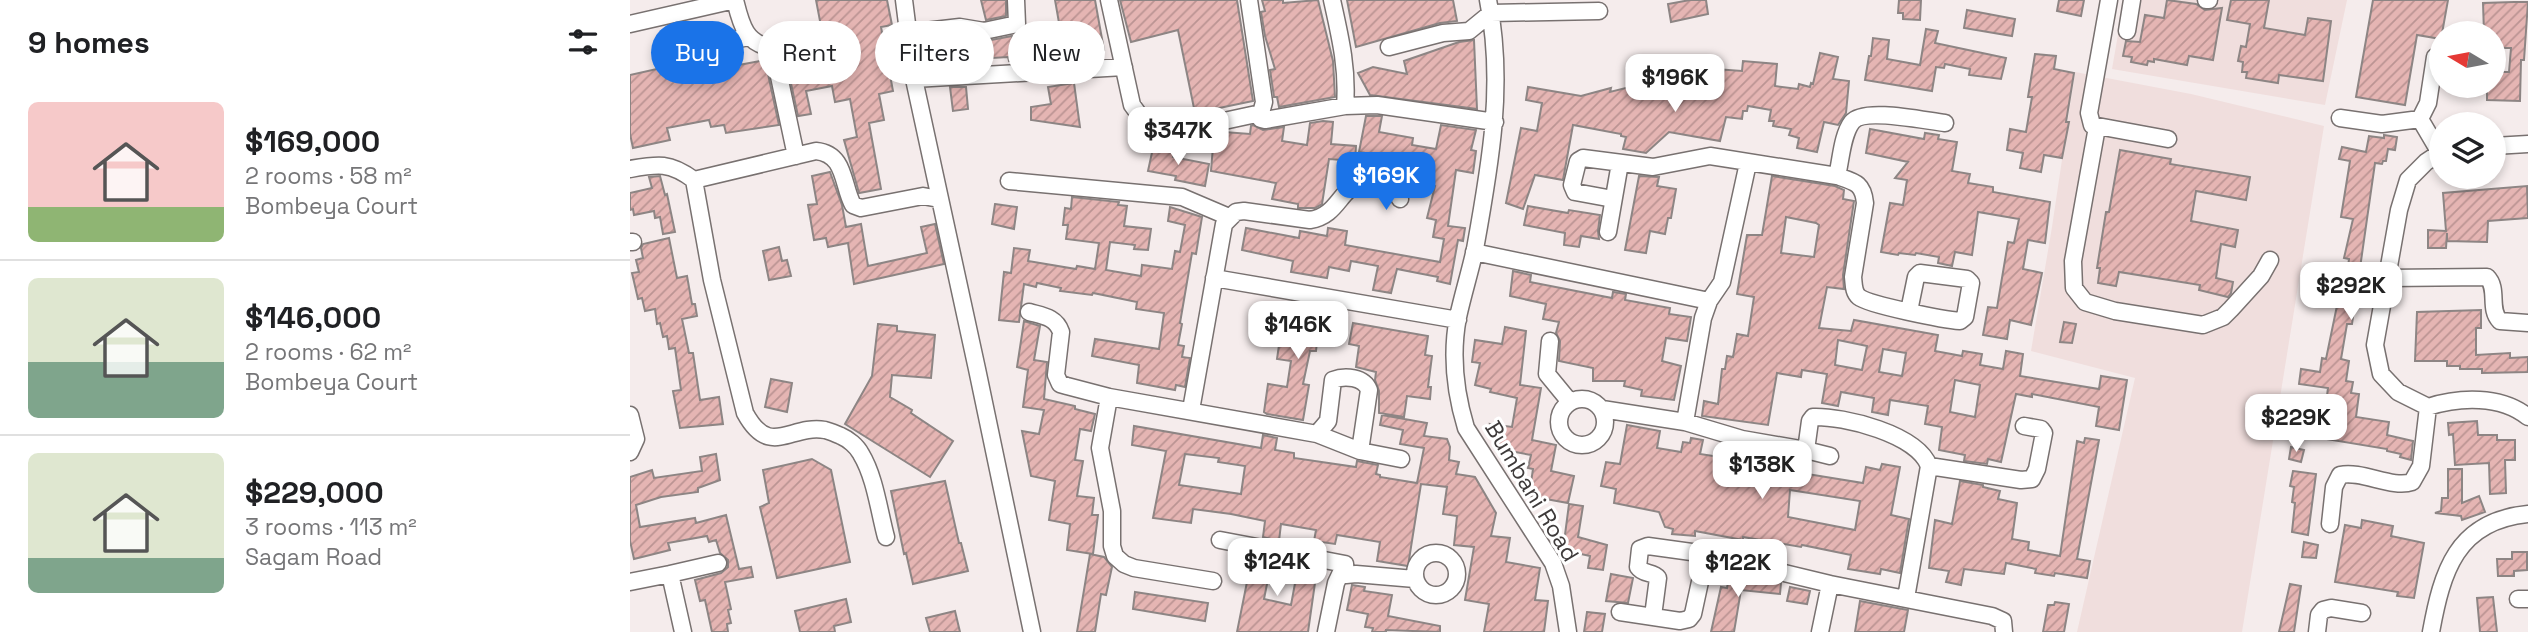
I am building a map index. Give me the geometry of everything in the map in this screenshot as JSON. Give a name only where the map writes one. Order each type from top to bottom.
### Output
[{"type":"street","points":[[630,24],[735,0],[741,22],[750,37],[758,46],[773,48],[796,156]]},
{"type":"street","points":[[904,0],[907,21]]},
{"type":"street","points":[[994,29],[1017,24],[1016,0]]},
{"type":"street","points":[[1109,0],[1132,105],[1143,120],[1156,126],[1187,129],[1261,113]]},
{"type":"street","points":[[1249,0],[1264,102],[1261,119],[1345,106],[1377,105],[1495,122]]},
{"type":"street","points":[[1332,0],[1345,59],[1345,106]]},
{"type":"street","points":[[2109,0],[2089,113],[2092,125],[2168,139]]},
{"type":"street","points":[[2127,31],[2132,0]]},
{"type":"street","points":[[1389,47],[1443,33],[1469,31],[1489,7],[1599,11]]},
{"type":"street","name":"Bumbani Road","points":[[1489,7],[1497,74],[1495,122],[1474,252],[1458,320],[1454,366],[1466,428],[1553,563],[1561,586],[1569,632]]},
{"type":"street","points":[[744,38],[750,37]]},
{"type":"street","points":[[994,74],[1124,67]]},
{"type":"street","points":[[915,84],[933,193],[978,369],[1032,632]]},
{"type":"street","points":[[2420,119],[2429,96]]},
{"type":"street","points":[[1837,176],[1847,133],[1853,121],[1861,116],[1886,115],[1945,123]]},
{"type":"street","points":[[2340,118],[2382,124],[2420,119]]},
{"type":"street","points":[[2420,119],[2429,134]]},
{"type":"street","points":[[2097,127],[2073,261],[2074,288],[2085,302],[2115,311],[2203,325],[2222,317],[2231,309],[2261,276],[2270,260]]},
{"type":"street","points":[[2506,145],[2528,144]]},
{"type":"street","points":[[694,180],[816,151],[828,153],[844,173],[853,205],[862,208],[933,193]]},
{"type":"street","points":[[1613,199],[1575,192],[1572,185],[1575,166],[1583,158],[1653,167],[1710,156],[1837,176],[1856,183],[1864,191],[1865,203],[1853,277],[1854,289],[1858,297],[1867,301],[1909,311]]},
{"type":"street","points":[[2429,160],[2408,180],[2399,211],[2375,345],[2381,374],[2398,392],[2428,407],[2446,402],[2472,400],[2503,403],[2528,416]]},
{"type":"street","points":[[1608,232],[1620,163]]},
{"type":"street","points":[[1685,422],[1703,318],[1709,301],[1722,282],[1748,163]]},
{"type":"street","points":[[630,169],[666,165],[694,180],[712,280],[745,413],[751,424],[762,434],[778,438],[809,430],[825,430],[847,439],[861,453],[886,537]]},
{"type":"street","points":[[1009,181],[1182,197],[1229,217]]},
{"type":"street","points":[[1191,410],[1224,224],[1229,217],[1244,211],[1318,219],[1334,209],[1349,190],[1358,184],[1395,190],[1400,199]]},
{"type":"street","points":[[1474,252],[1709,301]]},
{"type":"street","points":[[2387,278],[2487,277],[2492,282],[2494,315],[2500,321],[2528,323]]},
{"type":"street","points":[[1214,278],[1458,320]]},
{"type":"street","points":[[1029,312],[1053,318],[1059,326],[1061,332],[1056,375],[1060,384],[1109,397],[1317,434],[1360,451],[1401,458]]},
{"type":"street","points":[[1550,341],[1547,374],[1570,402]]},
{"type":"street","points":[[1317,434],[1328,421],[1333,380],[1339,377],[1359,380],[1365,383],[1369,390],[1360,451]]},
{"type":"street","points":[[1109,397],[1100,448],[1112,510],[1112,546],[1115,556],[1134,568],[1213,581]]},
{"type":"street","points":[[1602,409],[1605,421],[1602,432],[1594,441],[1583,445],[1571,442],[1562,434],[1559,422],[1561,411],[1570,402],[1581,398],[1593,401],[1602,409],[1685,422],[1742,439],[1830,456]]},
{"type":"street","points":[[2330,524],[2334,488],[2340,475],[2402,484],[2412,482],[2421,466],[2428,407]]},
{"type":"street","points":[[630,415],[636,439],[630,452]]},
{"type":"street","points":[[1806,450],[1810,421],[1816,417],[1870,425],[1890,433],[1920,452],[1929,466],[1906,598]]},
{"type":"street","points":[[1929,466],[2021,480],[2032,478],[2037,469],[2044,433],[2041,429],[2024,426]]},
{"type":"street","points":[[2431,632],[2445,571],[2456,553],[2470,538],[2502,519],[2528,514]]},
{"type":"street","points":[[1220,540],[1345,564]]},
{"type":"street","points":[[1653,616],[1658,578],[1638,567],[1640,549],[1648,546],[1706,554],[1830,584],[1998,618],[2003,621],[2004,632]]},
{"type":"street","points":[[1620,612],[1680,621],[1691,617],[1706,554]]},
{"type":"street","points":[[630,582],[718,563]]},
{"type":"street","points":[[1345,564],[1346,575],[1415,579]]},
{"type":"street","points":[[1326,632],[1336,583],[1345,564]]},
{"type":"street","points":[[670,574],[683,632]]},
{"type":"street","points":[[1820,632],[1830,584]]},
{"type":"street","points":[[2317,632],[2319,615],[2323,610],[2331,608],[2362,614]]},
{"type":"shaded area","points":[[2124,0],[2347,0],[2325,105],[2112,69]]},
{"type":"shaded area","points":[[2075,72],[2191,94],[2324,126],[2242,632],[2077,632],[2135,378],[2031,351]]},
{"type":"building","points":[[816,0],[887,0],[891,21],[875,21],[875,84],[892,84],[893,91],[879,94],[884,120],[869,123],[881,189],[859,193],[844,140],[857,137],[850,99],[835,102],[832,86],[806,91],[811,114],[798,116],[791,84],[861,84],[861,21],[820,21]]},
{"type":"building","points":[[981,0],[1006,0],[1006,16],[986,20]]},
{"type":"building","points":[[1055,0],[1095,0],[1099,21],[1059,21]]},
{"type":"building","points":[[1120,0],[1237,0],[1253,101],[1195,113],[1178,30],[1131,42]]},
{"type":"building","points":[[1262,0],[1283,0],[1283,3],[1318,0],[1333,61],[1335,97],[1279,107],[1277,97],[1274,97],[1270,70],[1275,69],[1265,36]]},
{"type":"building","points":[[1347,0],[1453,0],[1457,21],[1440,23],[1356,47]]},
{"type":"building","points":[[1706,0],[1708,14],[1671,22],[1668,4]]},
{"type":"building","points":[[1899,0],[1921,0],[1920,20],[1903,19],[1903,13],[1898,13]]},
{"type":"building","points":[[2059,0],[2084,0],[2081,16],[2057,11]]},
{"type":"building","points":[[2167,0],[2196,4],[2205,10],[2222,8],[2213,60],[2189,56],[2187,65],[2154,59],[2154,62],[2148,61],[2147,65],[2131,62],[2132,57],[2123,56],[2126,41],[2140,42],[2145,15],[2164,18]]},
{"type":"building","points":[[2231,0],[2269,0],[2264,28],[2305,35],[2308,18],[2331,21],[2323,81],[2279,75],[2278,83],[2246,78],[2247,72],[2242,72],[2243,62],[2238,61],[2241,46],[2246,47],[2250,24],[2227,20]]},
{"type":"building","points":[[2373,0],[2448,0],[2444,21],[2429,21],[2429,37],[2417,35],[2405,105],[2356,97]]},
{"type":"building","points":[[2528,2],[2524,60],[2521,60],[2520,101],[2487,100],[2506,98],[2506,72],[2509,72],[2511,48],[2506,48],[2506,21],[2484,21],[2483,3]]},
{"type":"building","points":[[1967,10],[2015,19],[2012,36],[1964,28]]},
{"type":"building","points":[[1926,29],[1938,31],[1935,43],[2006,58],[2001,79],[1969,75],[1970,69],[1945,64],[1944,68],[1936,67],[1932,91],[1865,80],[1873,38],[1889,40],[1887,59],[1920,65]]},
{"type":"building","points":[[1008,37],[1008,57],[994,58],[994,39]]},
{"type":"building","points":[[1474,40],[1477,109],[1370,95],[1358,73],[1373,67],[1407,74],[1404,61],[1459,42]]},
{"type":"building","points":[[1820,53],[1838,57],[1833,79],[1849,81],[1846,113],[1838,125],[1824,122],[1817,152],[1797,148],[1799,138],[1789,135],[1791,129],[1773,126],[1774,121],[1769,121],[1771,110],[1748,106],[1747,111],[1743,111],[1742,119],[1726,117],[1720,141],[1669,132],[1646,153],[1623,149],[1626,137],[1621,134],[1573,125],[1563,180],[1535,175],[1523,209],[1506,203],[1521,128],[1537,131],[1542,103],[1526,100],[1528,87],[1581,96],[1650,82],[1665,84],[1666,79],[1673,76],[1685,79],[1715,69],[1742,71],[1743,61],[1777,64],[1775,86],[1798,89],[1799,84],[1810,87],[1811,83],[1813,84]]},
{"type":"building","points":[[2035,54],[2056,56],[2054,69],[2074,73],[2062,158],[2044,155],[2041,172],[2020,168],[2023,153],[2007,150],[2010,129],[2026,132]]},
{"type":"building","points":[[758,61],[758,84],[770,84],[779,125],[726,133],[724,125],[711,127],[709,120],[667,128],[670,140],[633,148],[630,134],[630,75],[651,70],[651,84],[744,84],[744,64]]},
{"type":"building","points":[[1074,84],[1080,127],[1031,120],[1031,107],[1051,104],[1048,87]]},
{"type":"building","points":[[950,87],[966,87],[968,109],[953,111]]},
{"type":"building","points":[[1366,116],[1382,116],[1379,132],[1413,138],[1412,145],[1436,149],[1441,125],[1476,130],[1471,150],[1476,151],[1473,173],[1456,170],[1448,226],[1465,228],[1463,241],[1458,240],[1450,284],[1437,281],[1438,277],[1397,269],[1391,293],[1373,290],[1378,266],[1351,261],[1349,271],[1329,267],[1327,278],[1291,272],[1293,261],[1242,250],[1246,228],[1299,238],[1300,231],[1327,236],[1328,228],[1347,231],[1345,245],[1440,262],[1444,239],[1433,237],[1436,220],[1427,218],[1435,186],[1415,183],[1415,177],[1396,174],[1399,158],[1359,152]]},
{"type":"building","points":[[1333,122],[1331,144],[1356,146],[1355,161],[1329,159],[1322,204],[1315,208],[1298,208],[1298,204],[1272,199],[1276,183],[1211,171],[1214,134],[1250,134],[1253,125],[1263,130],[1284,127],[1282,141],[1307,145],[1310,123]]},
{"type":"building","points":[[1870,129],[1924,139],[1925,133],[1939,135],[1938,139],[1957,142],[1952,171],[1970,174],[1968,183],[1993,187],[1993,192],[2050,202],[2045,243],[2028,240],[2023,269],[2042,273],[2031,325],[2010,320],[2007,339],[1983,335],[1988,307],[1997,308],[2008,242],[2014,243],[2019,219],[1978,212],[1972,255],[1955,252],[1952,266],[1938,263],[1939,257],[1881,252],[1890,203],[1903,205],[1907,180],[1895,178],[1908,162],[1866,153]]},
{"type":"building","points":[[2384,135],[2397,137],[2395,150],[2388,149],[2386,161],[2382,164],[2375,163],[2352,324],[2347,324],[2341,359],[2349,361],[2346,381],[2353,382],[2351,393],[2359,394],[2356,417],[2389,422],[2387,435],[2413,441],[2411,460],[2387,449],[2296,434],[2299,416],[2315,419],[2316,410],[2325,411],[2328,388],[2299,384],[2301,369],[2320,372],[2322,358],[2326,359],[2339,296],[2344,297],[2349,259],[2344,258],[2353,219],[2341,217],[2350,161],[2339,159],[2342,147],[2366,152],[2369,136],[2384,138]]},
{"type":"building","points":[[1153,148],[1174,152],[1173,157],[1209,164],[1205,186],[1175,180],[1176,176],[1148,171]]},
{"type":"building","points":[[2120,150],[2171,159],[2170,164],[2250,177],[2246,200],[2196,191],[2191,221],[2238,230],[2235,247],[2221,244],[2216,278],[2233,282],[2228,297],[2199,290],[2200,285],[2119,272],[2116,286],[2098,283],[2100,268],[2097,268],[2106,212],[2109,212]]},
{"type":"building","points":[[830,172],[842,205],[846,227],[861,224],[868,266],[927,253],[921,227],[935,224],[944,264],[854,284],[848,243],[828,247],[826,238],[814,240],[808,205],[817,204],[812,176]]},
{"type":"building","points":[[660,176],[665,195],[667,194],[675,232],[663,234],[660,217],[655,218],[654,211],[634,215],[633,209],[630,210],[630,193],[652,188],[649,177]]},
{"type":"building","points":[[1639,176],[1659,177],[1657,186],[1676,189],[1665,234],[1650,231],[1646,253],[1625,250]]},
{"type":"building","points":[[1772,176],[1835,186],[1844,190],[1843,199],[1854,201],[1843,275],[1844,289],[1827,287],[1819,328],[1851,331],[1854,320],[1938,335],[1935,351],[1962,356],[1963,351],[1982,354],[1980,365],[2003,369],[2006,351],[2023,354],[2020,376],[2099,389],[2101,376],[2127,380],[2119,430],[2096,426],[2099,407],[2032,394],[2032,397],[2016,394],[2001,462],[1988,459],[1987,464],[1964,461],[1965,455],[1939,450],[1942,427],[1925,424],[1928,406],[1890,400],[1888,415],[1872,412],[1874,398],[1841,392],[1838,406],[1822,403],[1827,374],[1802,370],[1801,377],[1777,373],[1768,425],[1702,416],[1704,401],[1718,404],[1722,369],[1725,369],[1727,356],[1733,357],[1737,334],[1748,336],[1754,297],[1737,294],[1747,235],[1762,235]],"holes":[[[1786,217],[1819,225],[1814,257],[1781,253]],[[1838,340],[1867,346],[1862,370],[1835,365]],[[1883,349],[1906,353],[1902,376],[1879,372]],[[1955,380],[1980,385],[1975,417],[1950,412]]]},
{"type":"building","points":[[2527,186],[2528,218],[2488,221],[2487,242],[2447,241],[2447,233],[2446,248],[2428,248],[2428,230],[2446,231],[2443,193]]},
{"type":"building","points":[[1072,197],[1119,202],[1118,205],[1127,206],[1124,226],[1151,229],[1148,250],[1134,249],[1135,245],[1110,242],[1106,270],[1141,276],[1142,265],[1172,269],[1175,251],[1180,252],[1185,225],[1168,221],[1170,207],[1202,217],[1196,254],[1192,253],[1180,323],[1178,345],[1184,346],[1182,357],[1190,358],[1185,387],[1176,385],[1175,390],[1137,383],[1139,365],[1092,356],[1095,339],[1159,349],[1164,313],[1136,309],[1137,302],[1093,293],[1060,291],[1061,288],[1037,283],[1036,287],[1024,284],[1019,322],[999,320],[1004,272],[1011,273],[1014,248],[1030,250],[1028,261],[1076,269],[1077,266],[1095,269],[1099,243],[1066,239],[1068,225],[1063,225],[1065,208],[1071,209]]},
{"type":"building","points":[[995,204],[1017,207],[1014,229],[992,224]]},
{"type":"building","points":[[1528,206],[1600,215],[1599,239],[1581,236],[1579,247],[1564,245],[1565,233],[1524,225]]},
{"type":"building","points":[[669,238],[677,278],[687,276],[692,304],[695,304],[697,316],[682,319],[689,353],[693,353],[700,400],[719,397],[723,424],[680,428],[673,391],[681,390],[675,348],[669,349],[667,336],[663,337],[660,323],[657,324],[655,309],[645,311],[642,298],[638,299],[632,273],[639,272],[636,260],[643,258],[643,244]]},
{"type":"building","points":[[779,247],[782,261],[787,260],[791,276],[769,280],[763,251]]},
{"type":"building","points":[[1513,271],[1531,275],[1530,282],[1612,298],[1613,292],[1626,294],[1625,300],[1670,308],[1669,314],[1691,317],[1687,341],[1666,338],[1662,361],[1681,366],[1674,400],[1641,396],[1642,390],[1624,386],[1625,381],[1593,381],[1593,368],[1559,361],[1560,341],[1556,333],[1559,322],[1543,319],[1546,304],[1510,296]]},
{"type":"building","points":[[1304,308],[1345,313],[1342,328],[1319,324],[1316,351],[1310,351],[1303,384],[1309,385],[1303,420],[1267,414],[1264,412],[1268,384],[1287,387],[1291,361],[1277,359],[1283,318],[1303,321]]},
{"type":"building","points":[[2481,310],[2481,328],[2476,328],[2476,355],[2510,353],[2510,358],[2528,357],[2528,372],[2482,373],[2482,369],[2447,366],[2447,361],[2415,361],[2417,312]]},
{"type":"building","points":[[1024,321],[1040,326],[1034,360],[1047,362],[1044,399],[1095,414],[1091,431],[1080,429],[1075,460],[1083,461],[1077,496],[1094,498],[1092,515],[1098,515],[1093,554],[1067,550],[1070,524],[1049,520],[1055,481],[1031,476],[1022,431],[1039,434],[1044,410],[1023,407],[1028,370],[1017,367]]},
{"type":"building","points":[[2064,322],[2076,324],[2072,343],[2060,342]]},
{"type":"building","points":[[1353,323],[1428,336],[1425,355],[1432,356],[1428,387],[1431,387],[1430,399],[1407,396],[1404,417],[1379,413],[1376,372],[1356,367],[1359,346],[1349,344]]},
{"type":"building","points":[[878,324],[897,326],[897,331],[935,335],[931,378],[892,375],[890,397],[953,441],[930,477],[845,424],[872,376]]},
{"type":"building","points":[[1505,327],[1526,331],[1520,385],[1541,388],[1532,440],[1556,445],[1551,471],[1574,476],[1568,503],[1529,496],[1533,469],[1528,468],[1531,455],[1500,449],[1490,424],[1512,427],[1517,398],[1490,392],[1491,389],[1475,385],[1480,363],[1472,362],[1475,340],[1502,344]]},
{"type":"building","points":[[771,379],[792,383],[787,412],[765,407]]},
{"type":"building","points":[[1382,415],[1427,423],[1424,436],[1447,439],[1450,447],[1449,460],[1459,462],[1456,474],[1475,477],[1496,513],[1491,536],[1510,538],[1506,562],[1540,568],[1535,600],[1548,601],[1544,632],[1484,632],[1489,604],[1465,600],[1474,547],[1454,545],[1457,516],[1443,514],[1447,487],[1421,484],[1408,566],[1377,561],[1380,542],[1337,535],[1335,544],[1314,541],[1316,530],[1281,524],[1279,541],[1263,537],[1265,521],[1193,509],[1191,523],[1153,518],[1166,451],[1132,445],[1134,426],[1261,448],[1263,435],[1277,438],[1275,450],[1294,453],[1294,458],[1356,467],[1357,461],[1378,465],[1376,474],[1380,477],[1417,483],[1424,448],[1400,444],[1403,430],[1380,425]],"holes":[[[1185,454],[1219,458],[1218,462],[1245,466],[1241,494],[1179,485]]]},
{"type":"building","points":[[2477,421],[2478,435],[2497,435],[2497,440],[2515,440],[2515,460],[2505,460],[2506,493],[2490,494],[2489,463],[2455,465],[2453,434],[2449,435],[2448,423]]},
{"type":"building","points":[[1627,425],[1660,431],[1657,448],[1681,452],[1683,442],[1690,443],[1691,438],[1703,440],[1700,454],[1784,467],[1785,457],[1797,459],[1795,472],[1863,483],[1866,467],[1880,470],[1882,464],[1900,467],[1891,515],[1909,519],[1900,573],[1881,569],[1880,574],[1848,569],[1851,555],[1802,545],[1801,547],[1743,537],[1743,540],[1695,531],[1695,536],[1672,534],[1673,529],[1665,527],[1659,512],[1614,503],[1616,489],[1601,486],[1606,462],[1620,464]],"holes":[[[1790,490],[1860,501],[1855,530],[1788,517]]]},
{"type":"building","points":[[2085,438],[2099,440],[2077,559],[2090,561],[2087,578],[2035,573],[2036,569],[2006,563],[2004,574],[1964,569],[1961,585],[1946,582],[1949,571],[1929,568],[1935,520],[1952,524],[1960,481],[2000,491],[1998,499],[2017,503],[2012,539],[2029,542],[2028,550],[2060,556],[2077,441],[2084,443]]},
{"type":"building","points":[[2291,447],[2304,450],[2301,462],[2289,459]]},
{"type":"building","points":[[716,454],[720,480],[698,488],[698,492],[661,497],[636,505],[640,527],[695,518],[696,523],[726,515],[739,569],[751,567],[753,577],[725,582],[731,609],[728,610],[731,623],[727,624],[728,632],[712,632],[705,600],[700,601],[695,580],[721,573],[728,567],[728,560],[720,553],[716,540],[709,542],[707,536],[668,543],[670,550],[634,559],[630,541],[630,477],[652,470],[654,478],[702,471],[700,457]]},
{"type":"building","points":[[812,459],[831,470],[850,562],[777,578],[760,507],[769,503],[763,470]]},
{"type":"building","points":[[2448,469],[2462,469],[2462,503],[2479,496],[2485,512],[2462,520],[2461,516],[2435,513],[2441,511],[2442,498],[2448,498]]},
{"type":"building","points":[[2293,471],[2316,474],[2308,535],[2292,532],[2295,503],[2292,502],[2294,487],[2290,486]]},
{"type":"building","points":[[945,481],[968,571],[913,584],[891,491]]},
{"type":"building","points":[[1569,504],[1583,506],[1578,537],[1607,545],[1603,570],[1588,568],[1590,556],[1563,550]]},
{"type":"building","points":[[2362,520],[2393,526],[2391,536],[2424,543],[2414,598],[2397,596],[2398,592],[2335,582],[2345,525],[2361,528]]},
{"type":"building","points":[[2304,542],[2318,545],[2316,558],[2302,557]]},
{"type":"building","points":[[2512,552],[2527,552],[2527,570],[2514,571],[2514,576],[2498,576],[2497,559],[2512,559]]},
{"type":"building","points":[[1090,554],[1104,557],[1112,567],[1106,595],[1101,594],[1095,632],[1077,632]]},
{"type":"building","points":[[1252,557],[1317,569],[1308,632],[1237,632]],"holes":[[[1269,574],[1296,578],[1291,605],[1264,599]]]},
{"type":"building","points":[[1730,572],[1781,583],[1780,594],[1741,590],[1734,632],[1711,632],[1721,587],[1727,588]]},
{"type":"building","points":[[1611,574],[1633,578],[1628,603],[1606,601]]},
{"type":"building","points":[[2290,584],[2301,586],[2294,632],[2279,632]]},
{"type":"building","points":[[1352,585],[1365,587],[1364,591],[1392,595],[1388,616],[1440,626],[1440,632],[1372,632],[1373,628],[1365,627],[1368,614],[1347,610]]},
{"type":"building","points":[[1790,587],[1810,591],[1807,604],[1787,601]]},
{"type":"building","points":[[1135,592],[1208,603],[1205,621],[1133,609]]},
{"type":"building","points":[[2493,597],[2497,632],[2480,632],[2477,598]]},
{"type":"building","points":[[846,599],[851,622],[834,626],[835,632],[800,632],[795,611]]},
{"type":"building","points":[[1860,601],[1908,610],[1904,632],[1855,632]]},
{"type":"building","points":[[2055,602],[2069,604],[2064,632],[2043,632],[2048,605],[2054,605]]},
{"type":"building","points":[[955,611],[960,632],[930,632],[926,618]]},
{"type":"building","points":[[1587,612],[1605,614],[1602,632],[1584,632]]}]
